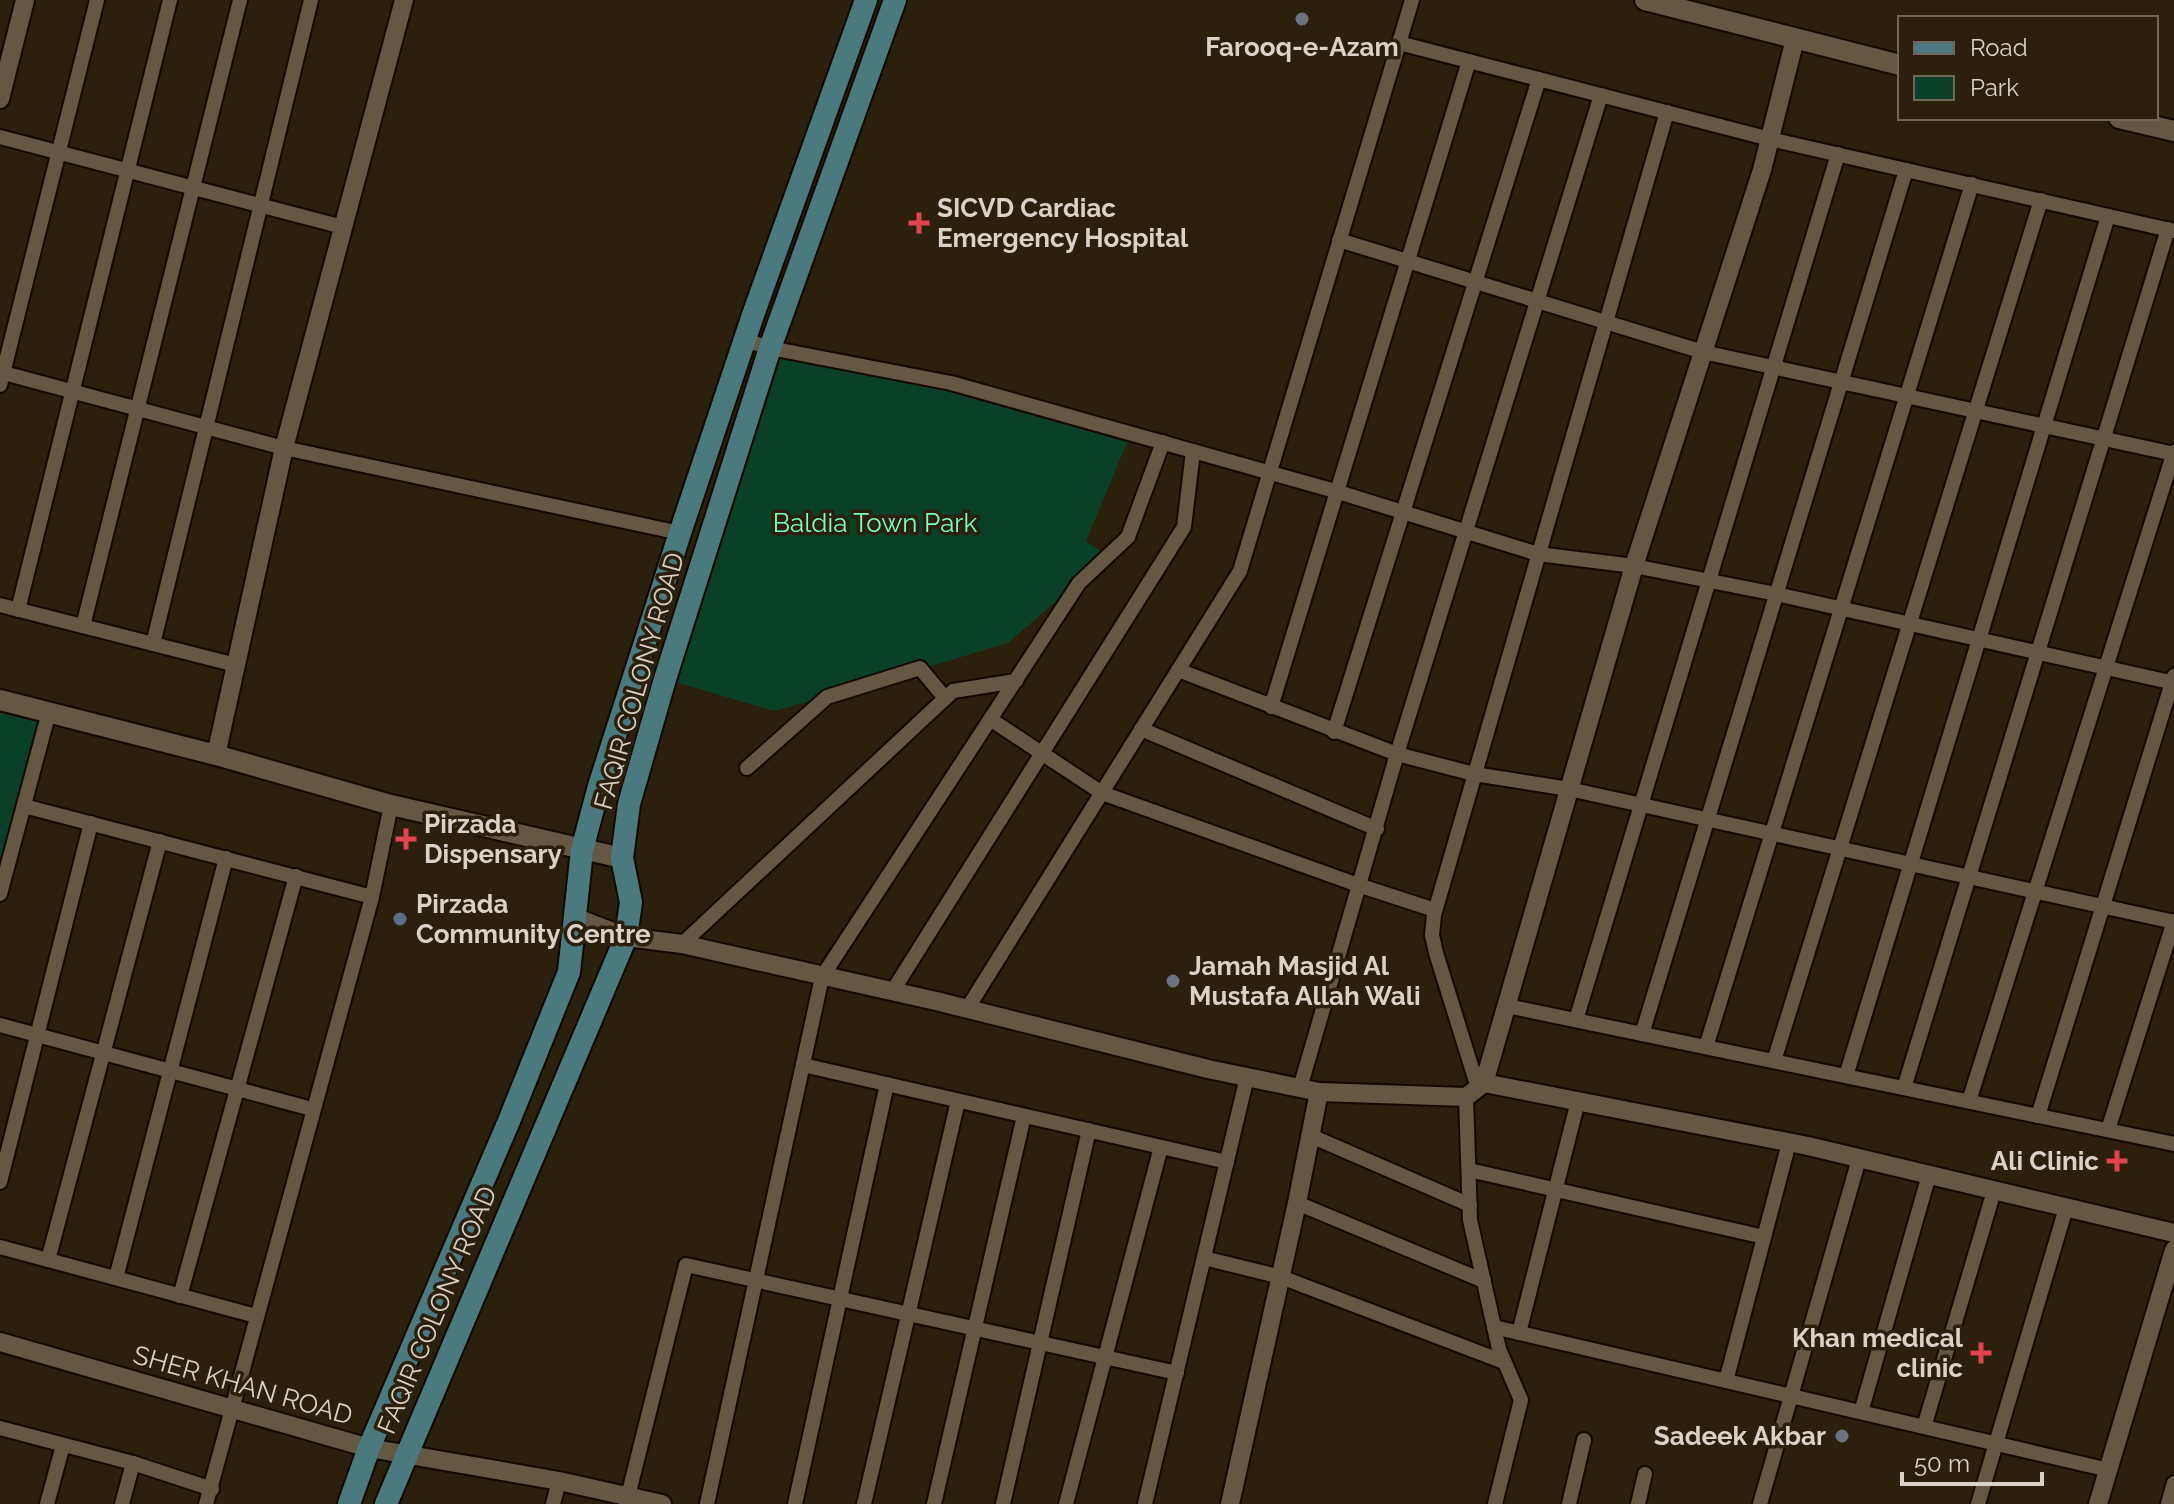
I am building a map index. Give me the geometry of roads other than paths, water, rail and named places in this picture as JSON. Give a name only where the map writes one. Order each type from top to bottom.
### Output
[{"type":"main road","name":"FAQIR COLONY ROAD","points":[[349,1504],[369,1448],[569,972],[582,850],[599,786],[745,340],[866,0]]},
{"type":"main road","name":"FAQIR COLONY ROAD","points":[[386,1504],[626,937],[631,902],[622,858],[629,804],[665,679],[770,348],[895,0]]},
{"type":"main road","points":[[1645,0],[1898,65]]},
{"type":"main road","points":[[2127,120],[2174,131]]},
{"type":"main road","points":[[0,700],[216,755],[391,805],[622,858]]},
{"type":"street","points":[[0,99],[25,0]]},
{"type":"street","points":[[97,0],[1,376],[72,391],[284,448],[680,533]]},
{"type":"street","points":[[18,610],[170,0]]},
{"type":"street","points":[[83,626],[240,0]]},
{"type":"street","points":[[153,644],[311,0]]},
{"type":"street","points":[[216,755],[284,448],[404,0]]},
{"type":"street","points":[[967,1009],[1240,571],[1412,0]]},
{"type":"street","points":[[1495,1504],[1521,1400],[1504,1362],[1494,1327],[1470,1220],[1469,1170],[1476,1089],[1507,1006],[1634,566],[1762,170],[1795,39]]},
{"type":"street","points":[[1399,43],[1770,139],[2171,230],[1904,1088]]},
{"type":"street","points":[[1271,707],[1469,61]]},
{"type":"street","points":[[1334,732],[1539,79]]},
{"type":"street","points":[[1230,1504],[1311,1136],[1310,1090],[1361,886],[1397,754],[1601,95]]},
{"type":"street","points":[[1476,1089],[1436,953],[1432,935],[1435,910],[1667,112]]},
{"type":"street","points":[[0,137],[343,227]]},
{"type":"street","points":[[1576,1020],[1838,154]]},
{"type":"street","points":[[1642,1034],[1906,170]]},
{"type":"street","points":[[1706,1047],[1972,184]]},
{"type":"street","points":[[1774,1061],[2041,200]]},
{"type":"street","points":[[1846,1076],[2108,216]]},
{"type":"street","points":[[1339,240],[1703,352],[2174,454],[1969,1101]]},
{"type":"street","points":[[745,340],[770,348],[951,383],[1335,491],[1538,554],[1634,566],[1776,594],[2173,681],[2038,1116]]},
{"type":"street","points":[[707,1504],[822,977],[1079,583],[1128,537],[1163,442]]},
{"type":"street","points":[[892,992],[1184,527],[1193,451]]},
{"type":"street","points":[[0,605],[236,665]]},
{"type":"street","points":[[747,768],[827,697],[920,668],[945,698]]},
{"type":"street","points":[[1178,670],[1334,732],[1397,754],[1474,774],[1569,789],[2174,922],[2108,1130]]},
{"type":"street","points":[[682,944],[953,691],[1016,681]]},
{"type":"street","points":[[0,894],[49,712]]},
{"type":"street","points":[[990,719],[1102,793],[1435,910]]},
{"type":"street","points":[[1141,729],[1377,829]]},
{"type":"street","points":[[206,1504],[372,897],[391,805]]},
{"type":"street","points":[[24,806],[372,897]]},
{"type":"street","points":[[0,1182],[91,823]]},
{"type":"street","points":[[48,1260],[160,841]]},
{"type":"street","points":[[116,1278],[226,858]]},
{"type":"street","points":[[180,1296],[296,876]]},
{"type":"street","points":[[574,917],[626,937],[682,944],[1310,1090],[1476,1089],[1578,1101],[1789,1143],[2174,1233]]},
{"type":"street","points":[[1507,1006],[2174,1144]]},
{"type":"street","points":[[0,1025],[312,1109]]},
{"type":"street","points":[[803,1065],[1227,1162]]},
{"type":"street","points":[[1145,1504],[1247,1077]]},
{"type":"street","points":[[795,1504],[887,1084]]},
{"type":"street","points":[[864,1504],[958,1101]]},
{"type":"street","points":[[1519,1333],[1578,1101]]},
{"type":"street","points":[[934,1504],[1024,1116]]},
{"type":"street","points":[[1003,1504],[1089,1130]]},
{"type":"street","points":[[1311,1136],[1470,1205]]},
{"type":"street","points":[[1726,1381],[1789,1143]]},
{"type":"street","points":[[1066,1504],[1161,1147]]},
{"type":"street","points":[[1760,1504],[1859,1159]]},
{"type":"street","points":[[1469,1170],[1764,1237]]},
{"type":"street","points":[[1861,1412],[1929,1175]]},
{"type":"street","points":[[1924,1427],[1994,1191]]},
{"type":"street","points":[[1297,1203],[1484,1281]]},
{"type":"street","points":[[1978,1504],[2066,1208]]},
{"type":"street","points":[[0,1247],[256,1316]]},
{"type":"street","points":[[2098,1504],[2174,1250]]},
{"type":"street","points":[[1204,1258],[1281,1277],[1504,1362]]},
{"type":"street","points":[[627,1500],[686,1265],[1177,1373]]},
{"type":"street","points":[[1494,1327],[2109,1470]]},
{"type":"street","name":"SHER KHAN ROAD","points":[[0,1342],[369,1448],[559,1481],[627,1500],[662,1504]]},
{"type":"street","points":[[0,1430],[133,1463],[212,1489]]},
{"type":"street","points":[[1569,1504],[1584,1440]]},
{"type":"street","points":[[47,1504],[63,1445]]},
{"type":"street","points":[[122,1504],[133,1463]]},
{"type":"street","points":[[1638,1504],[1645,1474]]},
{"type":"street","points":[[553,1504],[559,1481]]},
{"type":"street","points":[[2168,1504],[2174,1483]]},
{"type":"place","name":"Farooq-e-Azam","points":[[1302,19]]},
{"type":"place","name":"SICVD Cardiac Emergency Hospital","points":[[919,223]]},
{"type":"place","name":"Pirzada Dispensary","points":[[406,839]]},
{"type":"place","name":"Pirzada Community Centre","points":[[400,919]]},
{"type":"place","name":"Jamah Masjid Al Mustafa Allah Wali","points":[[1173,981]]},
{"type":"place","name":"Ali Clinic","points":[[2117,1161]]},
{"type":"place","name":"Khan medical clinic","points":[[1981,1353]]},
{"type":"place","name":"Sadeek Akbar","points":[[1842,1436]]},
{"type":"park label","name":"Baldia Town Park","points":[[875,523]]}]
